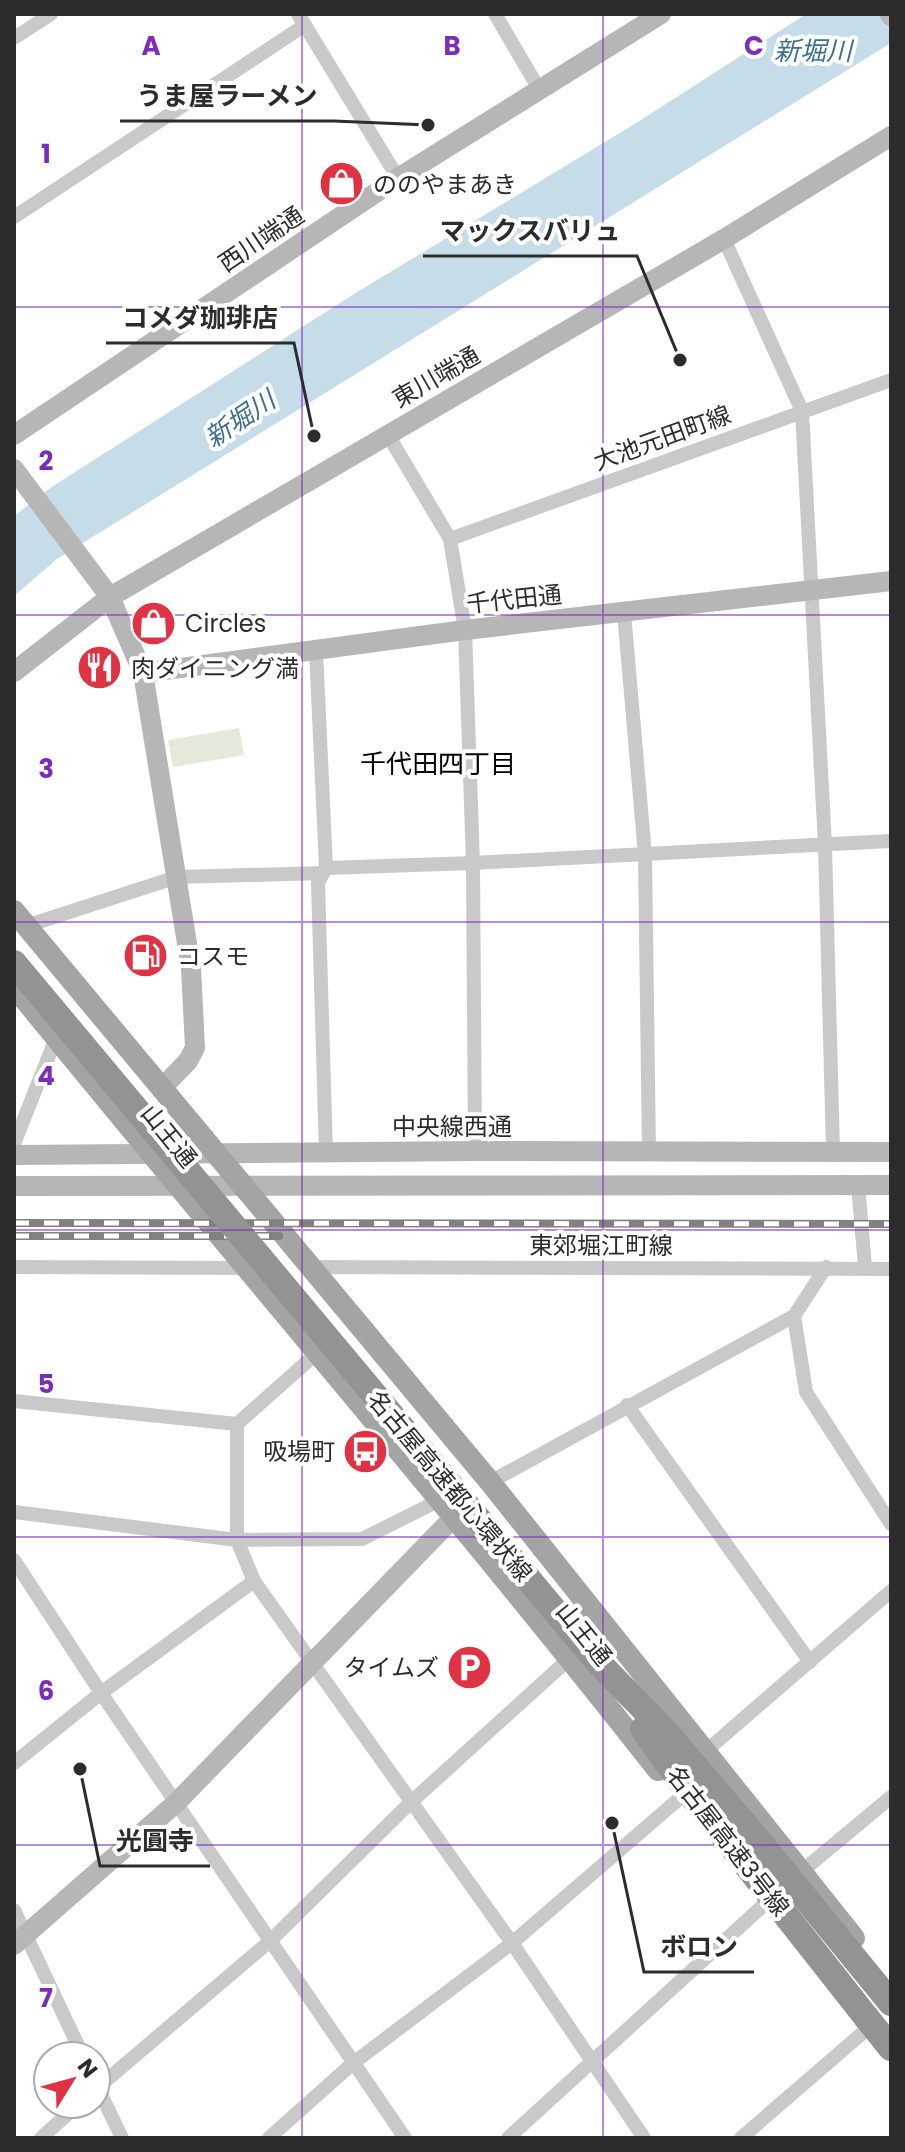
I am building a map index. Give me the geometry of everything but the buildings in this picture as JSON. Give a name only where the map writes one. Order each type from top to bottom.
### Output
[{"type":"highway","name":"名古屋高速都心環状線","points":[[14,963],[583,1659],[675,1743],[891,2003]]},
{"type":"highway","name":"名古屋高速3号線","points":[[583,1659],[866,2023],[891,2048]]},
{"type":"main road","name":"山王通","points":[[20,918],[490,1482],[891,1986]]},
{"type":"main road","name":"山王通","points":[[14,986],[176,1186],[447,1508],[583,1659],[680,1798],[866,2023],[891,2062]]},
{"type":"street","points":[[14,38],[51,14]]},
{"type":"street","points":[[495,14],[539,89]]},
{"type":"street","name":"西川端通","points":[[14,435],[398,178],[661,14]]},
{"type":"street","points":[[14,217],[302,20],[398,178]]},
{"type":"street","name":"東川端通","points":[[14,672],[110,597],[724,239],[891,136]]},
{"type":"street","points":[[724,239],[802,411],[825,845],[833,1151]]},
{"type":"street","name":"大池元田町線","points":[[450,539],[891,380]]},
{"type":"street","points":[[388,435],[450,539],[465,630],[473,863],[475,1151]]},
{"type":"street","points":[[16,473],[110,597],[143,673],[191,968],[195,1048],[188,1061],[161,1089]]},
{"type":"street","name":"千代田通","points":[[143,673],[465,630],[891,581]]},
{"type":"street","points":[[624,613],[645,855],[649,1152]]},
{"type":"street","points":[[316,650],[324,871],[318,883],[326,1153]]},
{"type":"street","points":[[20,918],[177,877],[891,841]]},
{"type":"street","points":[[14,1144],[56,1038]]},
{"type":"street","name":"中央線西通","points":[[14,1155],[475,1151],[891,1152]]},
{"type":"street","points":[[858,1185],[865,1267]]},
{"type":"street","points":[[14,1186],[891,1185]]},
{"type":"street","points":[[14,1267],[248,1268]]},
{"type":"street","name":"東郊堀江町線","points":[[311,1267],[891,1269]]},
{"type":"street","points":[[490,1482],[794,1316],[826,1267]]},
{"type":"street","points":[[794,1316],[806,1392],[891,1524]]},
{"type":"street","points":[[14,1401],[237,1424],[317,1353]]},
{"type":"street","points":[[627,1405],[810,1662]]},
{"type":"street","points":[[237,1424],[237,1540],[254,1581],[512,1943],[644,2138]]},
{"type":"street","points":[[14,1512],[237,1540],[362,1539],[447,1508]]},
{"type":"street","points":[[20,1939],[176,1803],[313,1662],[447,1508]]},
{"type":"street","points":[[14,1560],[101,1693],[405,2138]]},
{"type":"street","points":[[14,1763],[101,1693],[254,1581]]},
{"type":"street","points":[[706,1751],[891,1591]]},
{"type":"street","points":[[112,2073],[270,1941],[410,1803],[583,1659]]},
{"type":"street","points":[[508,2138],[767,1902],[891,1797]]},
{"type":"street","points":[[269,2138],[352,2064],[512,1943],[680,1798]]},
{"type":"street","points":[[14,1910],[20,1939],[74,2040]]},
{"type":"street","points":[[741,2138],[866,2023]]},
{"type":"street","points":[[112,2117],[122,2138]]},
{"type":"street","points":[[41,2138],[61,2120]]},
{"type":"green space","points":[[239,728],[244,755],[173,767],[168,740]]},
{"type":"water","name":"新堀川","points":[[806,14],[891,14],[891,43],[57,559],[14,596],[14,516],[50,488],[354,294],[633,125]]},
{"type":"railway","points":[[14,1223],[891,1224]]},
{"type":"railway","points":[[14,1236],[279,1236]]},
{"type":"place","name":"うま屋ラーメン","points":[[428,125]]},
{"type":"place","name":"ののやまあき","points":[[342,184]]},
{"type":"place","name":"マックスバリュ","points":[[680,360]]},
{"type":"place","name":"コメダ珈琲店","points":[[314,436]]},
{"type":"place","name":"Circles","points":[[154,623]]},
{"type":"place","name":"肉ダイニング満","points":[[100,668]]},
{"type":"place","name":"コスモ","points":[[146,956]]},
{"type":"place","name":"吸場町","points":[[366,1451]]},
{"type":"place","name":"タイムズ","points":[[470,1667]]},
{"type":"place","name":"光圓寺","points":[[80,1769]]},
{"type":"place","name":"ボロン","points":[[612,1823]]},
{"type":"district","name":"千代田四丁目","points":[[438,764]]}]
